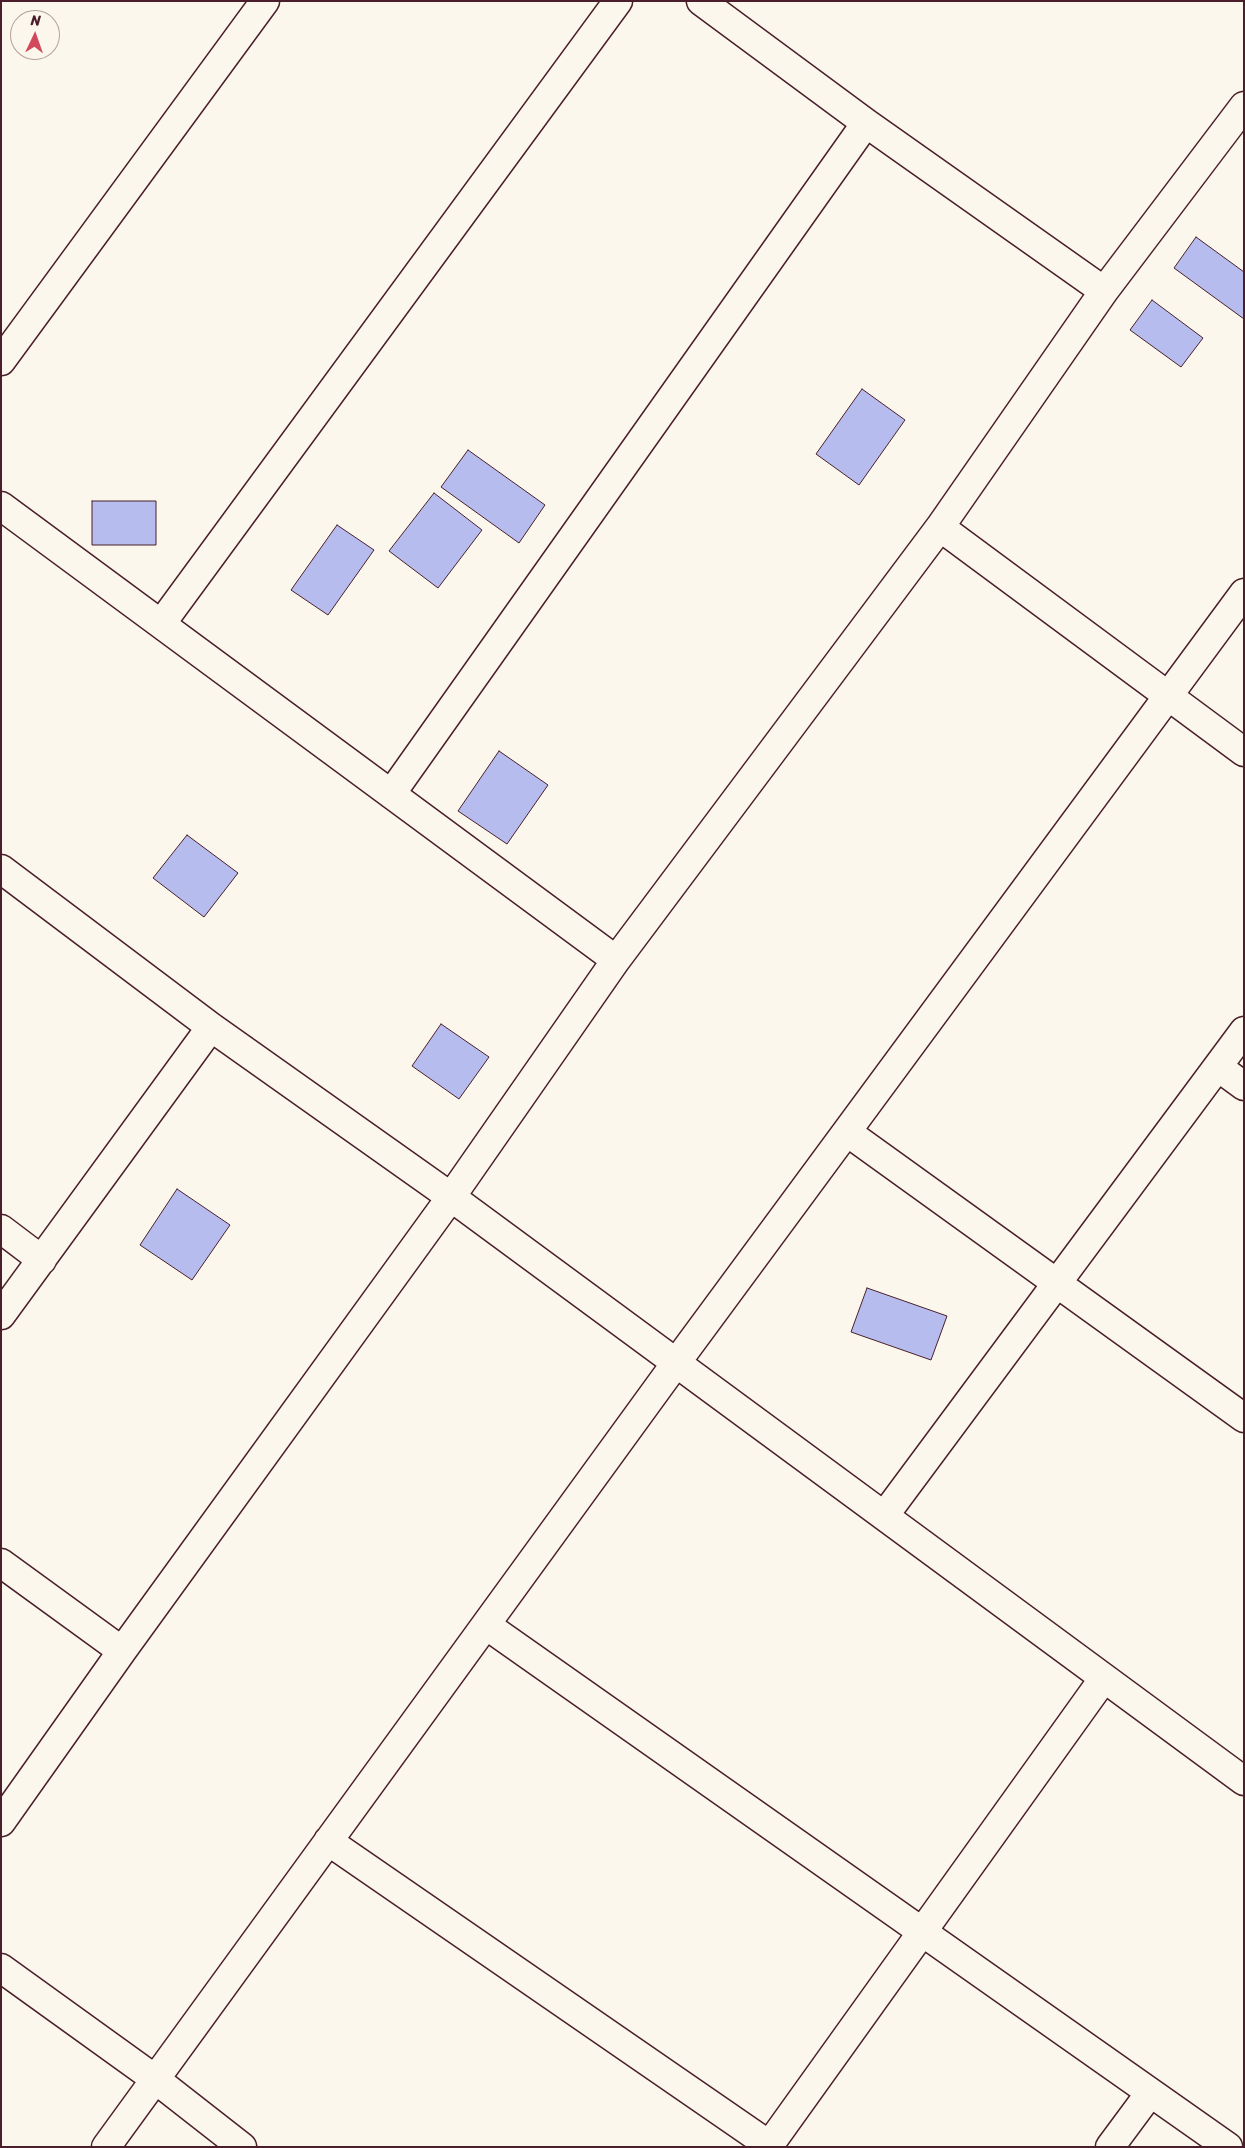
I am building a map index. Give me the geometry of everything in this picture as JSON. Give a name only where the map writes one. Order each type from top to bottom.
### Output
[{"type":"street","points":[[1,361],[265,1]]},
{"type":"street","points":[[161,624],[618,1]]},
{"type":"street","points":[[701,1],[866,123],[1104,291]]},
{"type":"street","points":[[1,1822],[122,1651],[451,1198],[616,960],[940,527],[1104,291],[1244,106]]},
{"type":"street","points":[[391,794],[866,123]]},
{"type":"street","points":[[1,506],[616,960]]},
{"type":"street","points":[[940,527],[1244,752]]},
{"type":"street","points":[[106,2147],[676,1363],[1244,593]]},
{"type":"street","points":[[1,869],[211,1027],[451,1198],[1244,1781]]},
{"type":"street","points":[[1,1315],[211,1027]]},
{"type":"street","points":[[884,1516],[1244,1031]]},
{"type":"street","points":[[1218,1067],[1244,1086]]},
{"type":"street","points":[[847,1132],[1244,1418]]},
{"type":"street","points":[[1,1229],[42,1260]]},
{"type":"street","points":[[1,1563],[122,1651]]},
{"type":"street","points":[[486,1625],[921,1933],[1228,2147]]},
{"type":"street","points":[[328,1842],[768,2146],[1104,1678]]},
{"type":"street","points":[[1,1968],[155,2079],[242,2147]]},
{"type":"street","points":[[1110,2147],[1150,2093]]},
{"type":"building","points":[[1196,237],[1244,272],[1244,319],[1174,268]]},
{"type":"building","points":[[1152,300],[1203,338],[1181,367],[1130,330]]},
{"type":"building","points":[[862,389],[905,420],[859,485],[816,454]]},
{"type":"building","points":[[468,450],[545,505],[519,543],[441,487]]},
{"type":"building","points":[[434,493],[482,530],[438,588],[389,551]]},
{"type":"building","points":[[92,501],[156,501],[156,545],[92,545]]},
{"type":"building","points":[[337,525],[374,550],[328,615],[291,590]]},
{"type":"building","points":[[499,751],[548,785],[507,844],[458,811]]},
{"type":"building","points":[[187,835],[238,873],[204,917],[153,878]]},
{"type":"building","points":[[441,1024],[489,1057],[459,1099],[412,1066]]},
{"type":"building","points":[[177,1189],[230,1225],[192,1280],[140,1245]]},
{"type":"building","points":[[867,1288],[947,1316],[931,1360],[851,1332]]}]
